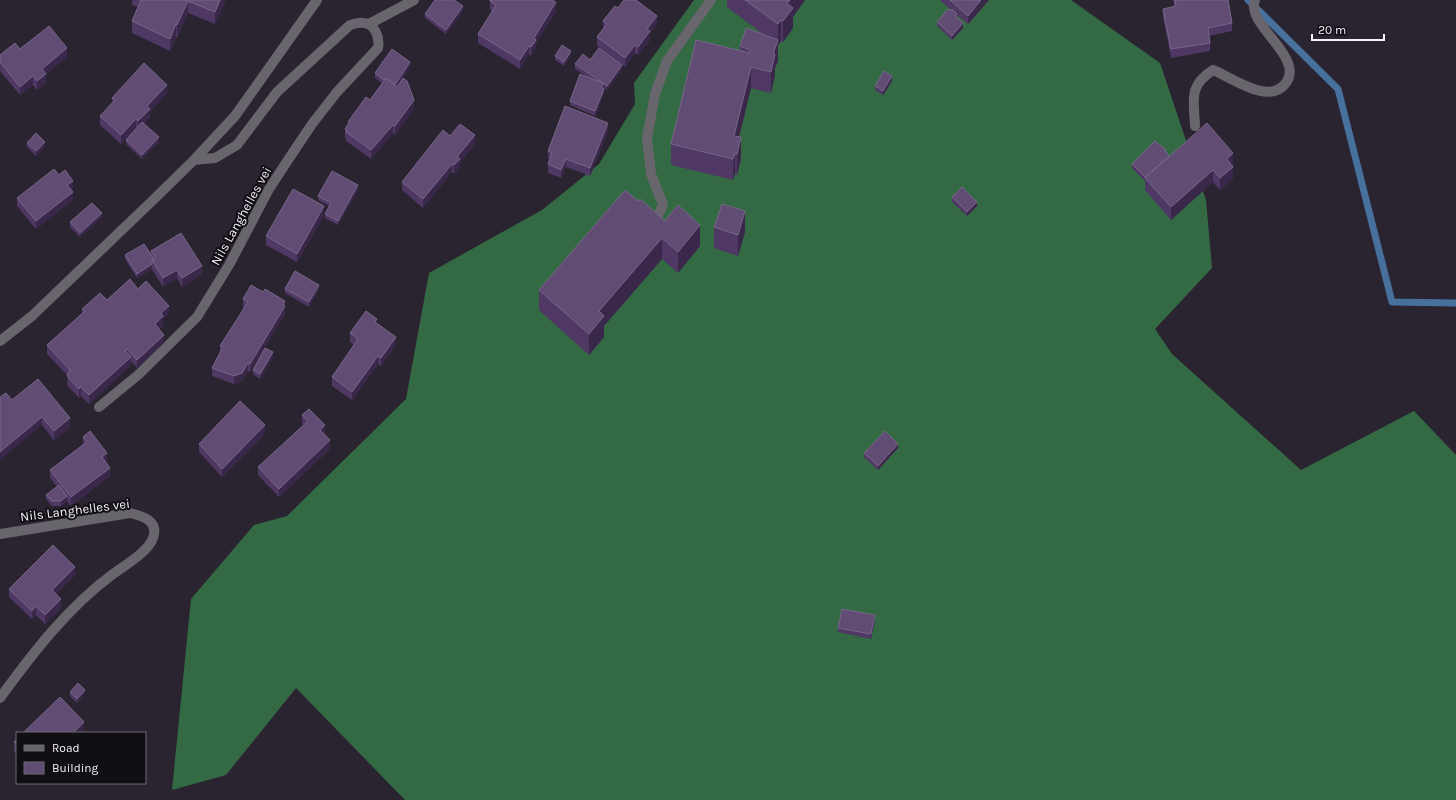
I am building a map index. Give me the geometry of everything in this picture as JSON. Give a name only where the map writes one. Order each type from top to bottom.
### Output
[{"type":"street","points":[[0,341],[32,316],[194,160],[235,116],[317,0]]},
{"type":"street","points":[[194,160],[215,158],[228,152],[237,145],[277,92],[316,58],[332,40],[350,25],[362,22],[369,24],[414,0]]},
{"type":"street","points":[[652,229],[663,205],[651,174],[647,138],[655,94],[667,61],[711,0]]},
{"type":"street","points":[[1195,126],[1194,93],[1201,78],[1213,70],[1252,89],[1268,93],[1280,90],[1288,81],[1290,71],[1287,60],[1256,17],[1253,5],[1255,0]]},
{"type":"street","name":"Nils Langhelles vei","points":[[99,407],[138,375],[198,317],[269,189],[299,143],[337,92],[378,48],[379,42],[376,32],[369,24]]},
{"type":"street","name":"Nils Langhelles vei","points":[[0,534],[130,513],[148,519],[153,524],[154,531],[153,539],[139,555],[84,598],[49,637],[0,698]]},
{"type":"green space","points":[[694,0],[1071,0],[1160,63],[1206,200],[1212,268],[1155,329],[1172,354],[1301,470],[1414,411],[1456,455],[1456,800],[405,800],[296,688],[226,775],[172,790],[191,599],[254,525],[287,516],[406,399],[429,273],[542,210],[599,164],[635,104],[634,83]]},
{"type":"building","points":[[141,0],[220,0],[215,12],[188,1],[170,39],[132,21]]},
{"type":"building","points":[[435,0],[454,0],[463,6],[446,30],[425,14]]},
{"type":"building","points":[[490,0],[552,0],[556,2],[534,38],[536,40],[531,47],[529,46],[520,60],[478,34],[496,5]]},
{"type":"building","points":[[624,0],[636,0],[657,16],[647,29],[650,31],[638,47],[635,45],[625,58],[597,37],[607,24],[603,21],[615,6],[618,8]]},
{"type":"building","points":[[745,0],[790,0],[787,3],[793,8],[783,21],[781,20],[778,24]]},
{"type":"building","points":[[950,0],[981,0],[968,16]]},
{"type":"building","points":[[1175,0],[1228,0],[1232,23],[1208,28],[1210,43],[1171,49],[1163,9],[1176,6]]},
{"type":"building","points":[[948,9],[950,11],[952,9],[957,14],[955,16],[963,23],[952,36],[937,22]]},
{"type":"building","points":[[49,26],[67,48],[42,69],[46,74],[37,81],[33,76],[20,87],[0,62],[0,55],[15,43],[20,49]]},
{"type":"building","points":[[746,28],[778,40],[773,54],[775,54],[771,72],[751,67],[734,136],[741,137],[737,154],[735,153],[733,159],[671,144],[696,40],[750,53],[750,50],[740,46]]},
{"type":"building","points":[[562,45],[571,51],[564,62],[555,56]]},
{"type":"building","points":[[599,48],[622,65],[607,86],[575,64],[583,54],[590,60]]},
{"type":"building","points":[[392,49],[410,62],[395,85],[386,78],[384,80],[375,73]]},
{"type":"building","points":[[144,63],[167,85],[147,106],[150,109],[138,121],[136,119],[121,135],[100,116],[115,100],[112,98]]},
{"type":"building","points":[[884,71],[892,76],[883,91],[875,86]]},
{"type":"building","points":[[580,74],[603,83],[601,87],[604,89],[595,111],[570,101]]},
{"type":"building","points":[[386,78],[397,87],[403,78],[407,81],[414,100],[395,126],[393,125],[371,150],[346,132],[347,131],[345,129],[349,123],[348,122],[366,97],[370,100]]},
{"type":"building","points":[[565,106],[608,123],[590,168],[566,159],[561,170],[548,164],[552,153],[548,151]]},
{"type":"building","points":[[142,122],[159,137],[142,155],[126,140]]},
{"type":"building","points":[[1207,123],[1233,153],[1227,159],[1233,167],[1220,178],[1213,170],[1171,207],[1145,178]]},
{"type":"building","points":[[460,124],[475,135],[457,157],[460,159],[454,165],[452,164],[423,199],[402,182],[443,130],[450,136]]},
{"type":"building","points":[[36,133],[45,142],[36,151],[27,143]]},
{"type":"building","points":[[1155,141],[1166,150],[1165,151],[1169,156],[1145,177],[1132,164]]},
{"type":"building","points":[[54,169],[59,175],[65,170],[73,181],[67,185],[73,192],[36,221],[17,198]]},
{"type":"building","points":[[332,171],[358,185],[338,221],[325,214],[331,203],[318,196]]},
{"type":"building","points":[[962,187],[977,202],[967,212],[952,197]]},
{"type":"building","points":[[293,189],[324,206],[297,254],[266,236]]},
{"type":"building","points":[[625,190],[638,201],[640,199],[665,221],[678,205],[700,225],[678,252],[662,238],[599,311],[604,316],[589,334],[539,290]]},
{"type":"building","points":[[92,203],[102,213],[80,233],[70,222]]},
{"type":"building","points":[[722,204],[745,211],[738,235],[714,227]]},
{"type":"building","points":[[181,233],[202,266],[182,278],[177,270],[163,278],[152,260],[156,258],[151,251]]},
{"type":"building","points":[[144,244],[154,259],[152,260],[152,264],[137,274],[125,255]]},
{"type":"building","points":[[295,271],[319,285],[309,302],[285,289]]},
{"type":"building","points":[[130,279],[138,289],[146,281],[169,306],[161,313],[163,316],[155,324],[164,335],[137,360],[127,349],[125,351],[131,357],[89,395],[81,387],[79,389],[67,376],[70,370],[47,345],[85,311],[82,309],[100,293],[107,300]]},
{"type":"building","points":[[251,285],[263,292],[265,289],[285,301],[283,304],[285,306],[250,364],[248,363],[242,373],[234,376],[212,368],[223,347],[220,346],[248,302],[243,299]]},
{"type":"building","points":[[366,311],[377,319],[375,322],[396,337],[381,358],[378,356],[352,392],[332,377],[358,339],[350,333]]},
{"type":"building","points":[[265,348],[273,352],[260,374],[253,370]]},
{"type":"building","points":[[38,379],[70,418],[54,431],[42,417],[0,452],[0,397],[6,393],[12,400]]},
{"type":"building","points":[[240,401],[265,425],[222,469],[199,444]]},
{"type":"building","points":[[309,409],[325,425],[320,430],[330,440],[279,489],[258,467],[308,421],[302,415]]},
{"type":"building","points":[[90,431],[107,453],[102,457],[110,468],[71,497],[50,470],[87,442],[83,437]]},
{"type":"building","points":[[885,431],[898,444],[878,466],[864,453]]},
{"type":"building","points":[[59,485],[67,496],[61,501],[52,501],[46,495]]},
{"type":"building","points":[[53,545],[75,567],[52,590],[61,599],[45,615],[36,606],[32,611],[9,589]]},
{"type":"building","points":[[842,609],[875,615],[871,634],[838,628]]},
{"type":"building","points":[[78,683],[85,690],[77,699],[70,692]]},
{"type":"building","points":[[60,697],[84,722],[74,732],[24,732]]},
{"type":"waterway","points":[[1248,0],[1338,89],[1392,302],[1456,303]]}]
